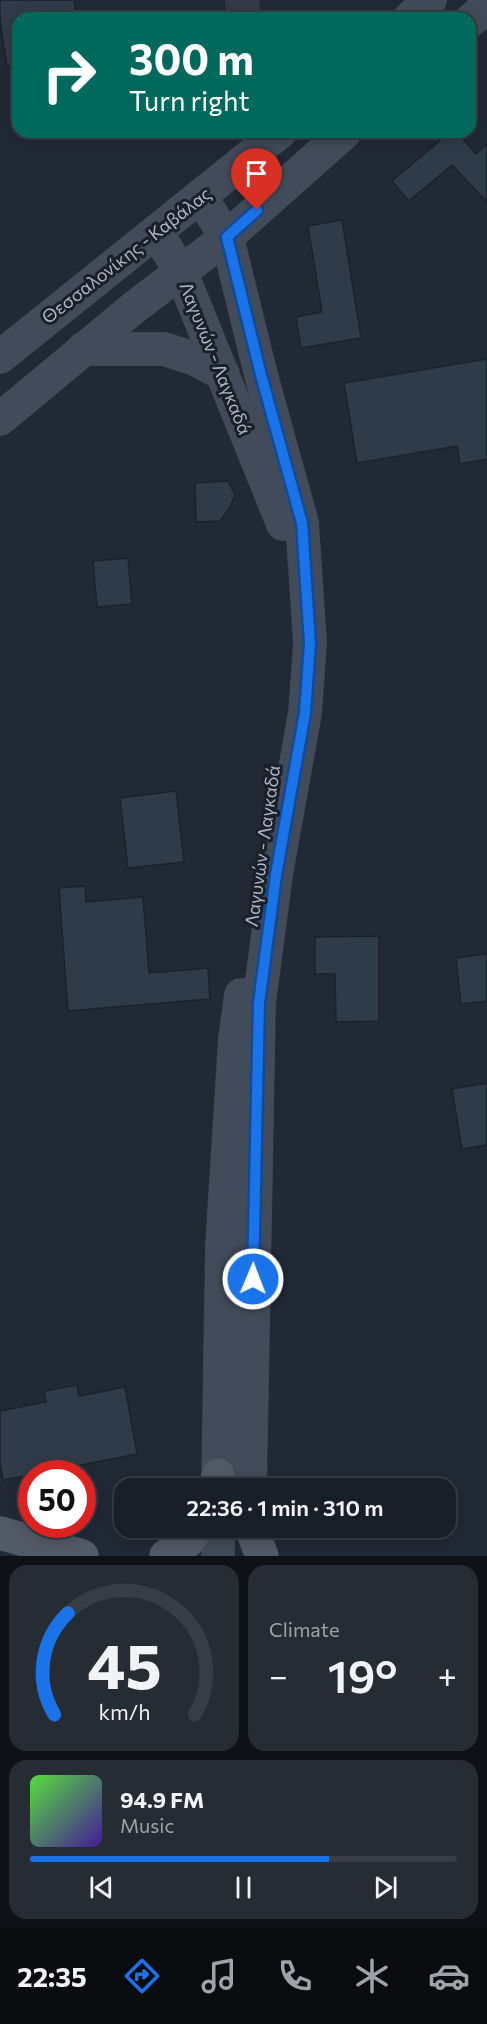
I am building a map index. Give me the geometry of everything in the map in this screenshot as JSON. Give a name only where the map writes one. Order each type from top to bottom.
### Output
[{"type":"main road","points":[[417,12],[430,0]]},
{"type":"main road","name":"Θεσσαλονίκης - Καβάλας","points":[[0,357],[273,138]]},
{"type":"main road","points":[[0,419],[136,306],[227,237],[338,138]]},
{"type":"main road","name":"Λαγυνών - Λαγκαδά","points":[[200,197],[227,237],[261,375],[302,523],[310,643],[305,713],[276,875],[259,1003],[249,1478]]},
{"type":"main road","name":"Λαγυνών - Λαγκαδά","points":[[156,232],[181,272],[223,374],[283,523],[290,564],[289,644],[282,710],[261,841],[235,1039],[222,1245],[217,1478]]},
{"type":"main road","points":[[83,349],[164,349],[195,359],[223,374]]},
{"type":"main road","points":[[0,1533],[82,1556]]},
{"type":"main road","points":[[166,1556],[190,1538]]},
{"type":"main road","points":[[218,1538],[218,1556]]},
{"type":"main road","points":[[250,1556],[251,1538]]},
{"type":"main road","points":[[255,1538],[262,1556]]},
{"type":"building","points":[[0,0],[74,0],[76,12],[12,12],[12,66],[7,66],[0,21]]},
{"type":"building","points":[[443,138],[462,138],[476,154],[487,144],[487,202],[452,165],[409,201],[392,181]]},
{"type":"building","points":[[342,220],[361,338],[301,348],[296,317],[322,312],[308,226]]},
{"type":"building","points":[[487,359],[487,459],[460,464],[457,446],[357,463],[344,383]]},
{"type":"building","points":[[228,481],[235,495],[220,521],[196,522],[195,483]]},
{"type":"building","points":[[128,558],[132,604],[97,607],[93,561]]},
{"type":"building","points":[[176,791],[184,862],[128,868],[120,798]]},
{"type":"building","points":[[85,886],[86,902],[143,897],[149,973],[208,968],[210,999],[68,1011],[59,888]]},
{"type":"building","points":[[379,936],[379,1021],[336,1022],[335,974],[315,974],[315,937]]},
{"type":"building","points":[[487,954],[487,1001],[461,1004],[456,958]]},
{"type":"building","points":[[487,1083],[487,1145],[462,1149],[452,1089]]},
{"type":"building","points":[[77,1385],[79,1396],[125,1387],[137,1454],[96,1462],[96,1460],[18,1460],[18,1477],[3,1480],[0,1462],[0,1411],[46,1402],[44,1391]]},
{"type":"route","points":[[253,1279],[259,1003],[276,875],[305,713],[310,643],[302,523],[261,375],[227,237],[257,210]]}]
